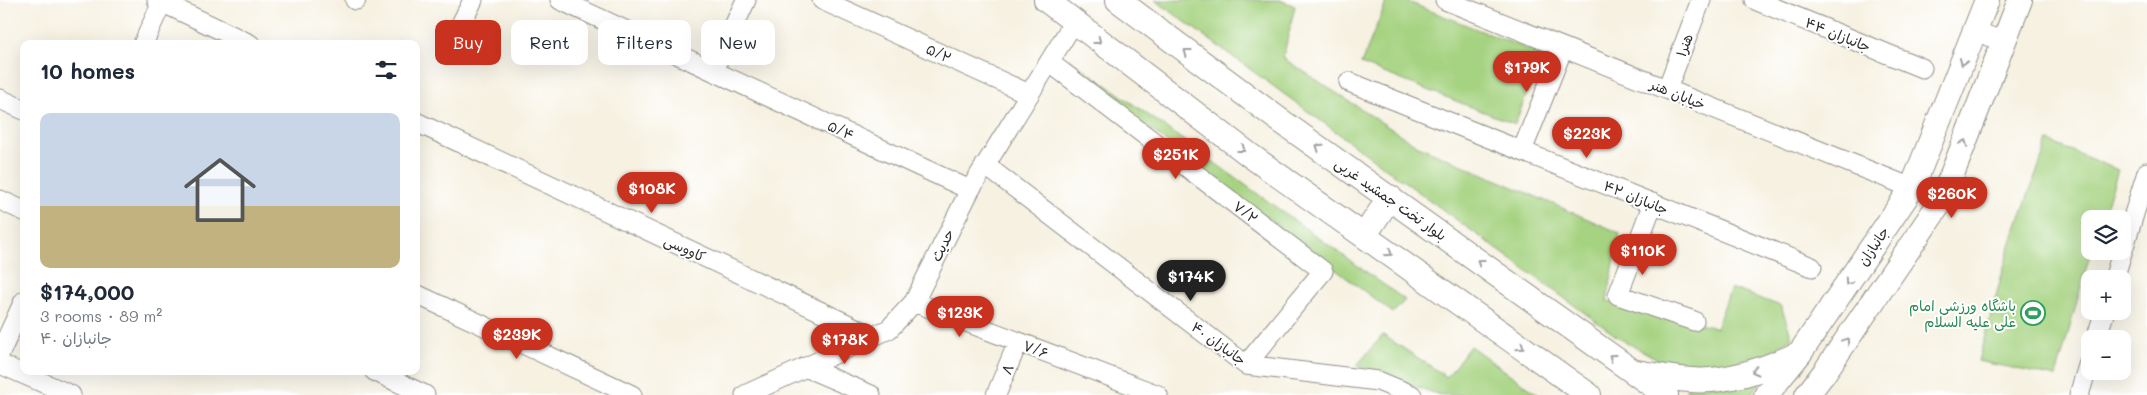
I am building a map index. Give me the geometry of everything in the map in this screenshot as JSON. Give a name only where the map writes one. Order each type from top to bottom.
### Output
[{"type":"main road","points":[[1046,0],[1250,156],[1589,395]]},
{"type":"main road","name":"بلوار تخت جمشید غربی","points":[[1118,0],[1278,119],[1666,395]]},
{"type":"main road","name":"جانبازان","points":[[1766,395],[1800,353],[1912,188],[1987,0]]},
{"type":"main road","points":[[1807,395],[1824,384],[1942,200],[2020,0]]},
{"type":"main road","points":[[1364,236],[1390,197]]},
{"type":"main road","points":[[1632,371],[1693,380],[1730,377],[1768,367],[1800,353]]},
{"type":"street","points":[[463,20],[473,0]]},
{"type":"street","name":"۵/۴","points":[[560,0],[970,190]]},
{"type":"street","points":[[713,71],[746,0]]},
{"type":"street","name":"۵/۲","points":[[822,0],[1029,94]]},
{"type":"street","name":"خیابان هنر","points":[[1445,0],[1912,188]]},
{"type":"street","name":"هنر۱","points":[[1667,90],[1701,0]]},
{"type":"street","name":"۴۴ جانبازان","points":[[1755,0],[1922,68]]},
{"type":"street","points":[[145,40],[161,1],[242,40]]},
{"type":"street","name":"حدیث","points":[[745,395],[889,329],[914,302],[970,190],[1074,22]]},
{"type":"street","points":[[1975,32],[2004,42]]},
{"type":"street","points":[[1522,151],[1563,48]]},
{"type":"street","name":"۷/۲","points":[[1049,62],[1323,271],[1246,365]]},
{"type":"street","name":"۴۲ جانبازان","points":[[1349,82],[1812,267]]},
{"type":"street","points":[[0,99],[20,108]]},
{"type":"street","name":"کاووسی","points":[[420,124],[873,336]]},
{"type":"street","name":"۴۰ جانبازان","points":[[985,165],[1246,365],[1378,381],[1412,395]]},
{"type":"street","points":[[2117,270],[2147,172]]},
{"type":"street","points":[[0,200],[20,209]]},
{"type":"street","points":[[1653,203],[1618,295],[1694,320]]},
{"type":"street","points":[[420,296],[632,395]]},
{"type":"street","name":"۷/۶","points":[[914,302],[1158,395]]},
{"type":"street","points":[[0,353],[20,310]]},
{"type":"street","name":"۸","points":[[996,395],[1018,342]]},
{"type":"street","points":[[0,364],[20,373]]},
{"type":"street","points":[[806,367],[871,395]]},
{"type":"street","points":[[25,375],[71,395]]},
{"type":"street","points":[[382,375],[425,395]]},
{"type":"street","points":[[2079,395],[2084,380]]},
{"type":"green space","points":[[1155,0],[1280,0],[1295,6],[1283,58],[1416,145],[1620,233],[1607,301],[1716,328],[1731,288],[1781,306],[1792,338],[1762,356],[1715,367],[1672,367],[1619,338]]},
{"type":"green space","points":[[1387,0],[1403,0],[1542,55],[1515,124],[1361,64]]},
{"type":"green space","points":[[1069,58],[1405,300],[1393,313],[1064,64]]},
{"type":"green space","points":[[2048,141],[2118,170],[2105,210],[2081,210],[2081,260],[2088,260],[2086,270],[2081,270],[2081,287],[2056,377],[1978,361],[2011,242]]},
{"type":"green space","points":[[1383,335],[1447,377],[1470,346],[1539,395],[1440,395],[1357,365]]},
{"type":"green space","points":[[1765,378],[1750,395],[1694,395],[1685,389]]},
{"type":"place","name":"باشگاه ورزشی امام علی علیه السلام","points":[[2033,313]]}]
